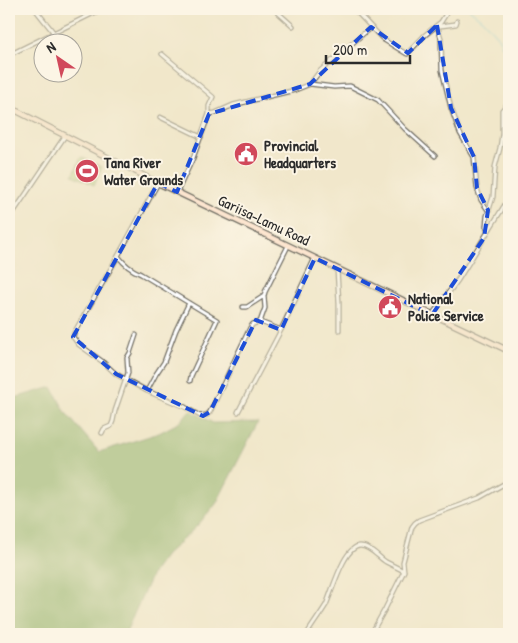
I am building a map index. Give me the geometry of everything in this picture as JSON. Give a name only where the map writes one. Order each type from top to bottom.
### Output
[{"type":"street","points":[[35,9],[53,32]]},
{"type":"street","points":[[56,32],[102,9]]},
{"type":"street","points":[[274,9],[293,26]]},
{"type":"street","points":[[354,9],[384,40],[407,54],[444,19],[449,9]]},
{"type":"street","points":[[438,25],[456,24],[457,21]]},
{"type":"street","points":[[438,25],[441,38],[442,70],[451,108],[460,133],[474,156],[476,188],[488,210]]},
{"type":"street","points":[[310,84],[320,71],[371,27]]},
{"type":"street","points":[[9,55],[32,44]]},
{"type":"street","points":[[162,54],[213,97],[193,158],[176,192]]},
{"type":"street","points":[[209,114],[233,105],[295,90],[310,84],[334,87],[350,86],[378,100],[434,156]]},
{"type":"street","points":[[488,230],[486,226],[488,210],[493,197],[495,167],[502,134],[502,110],[509,102]]},
{"type":"street","name":"Gariisa-Lamu Road","points":[[9,107],[176,192],[509,351]]},
{"type":"street","points":[[160,117],[200,137]]},
{"type":"street","points":[[9,219],[65,136]]},
{"type":"street","points":[[158,183],[74,332],[74,338],[78,344],[116,374],[200,416],[207,415],[210,412],[253,324],[260,322],[281,330]]},
{"type":"street","points":[[432,315],[458,280],[509,198]]},
{"type":"street","points":[[260,322],[265,308],[264,296],[288,246]]},
{"type":"street","points":[[118,256],[129,268],[217,320],[190,382]]},
{"type":"street","points":[[238,412],[281,330],[315,258]]},
{"type":"street","points":[[336,269],[339,330]]},
{"type":"street","points":[[243,307],[247,307],[264,296]]},
{"type":"street","points":[[147,390],[164,362],[189,302]]},
{"type":"street","points":[[102,433],[104,428],[110,426],[113,422],[115,411],[127,380],[127,358],[136,335]]},
{"type":"street","points":[[371,634],[404,571],[403,562],[412,527],[415,523],[480,498],[509,481]]},
{"type":"street","points":[[307,634],[327,603],[344,562],[354,548],[366,547],[404,571]]},
{"type":"highlighted area","points":[[437,25],[451,108],[474,157],[477,188],[488,210],[484,238],[432,315],[315,258],[281,330],[256,320],[210,412],[203,416],[116,374],[73,337],[158,183],[177,192],[209,114],[310,84],[371,27],[408,53]]},
{"type":"green space","name":"Tana River Water Grounds","points":[[81,157],[102,167],[94,185],[73,175]]},
{"type":"green space","points":[[52,387],[66,413],[99,452],[159,433],[180,422],[190,410],[213,423],[258,422],[216,504],[197,526],[166,555],[152,574],[125,634],[9,634],[9,396],[11,399]]},
{"type":"waterway","points":[[469,9],[483,20],[498,37],[509,60]]},
{"type":"place","name":"Provincial Headquarters","points":[[246,154]]},
{"type":"place","name":"Tana River Water Grounds","points":[[87,171]]},
{"type":"place","name":"National Police Service","points":[[390,307]]}]
